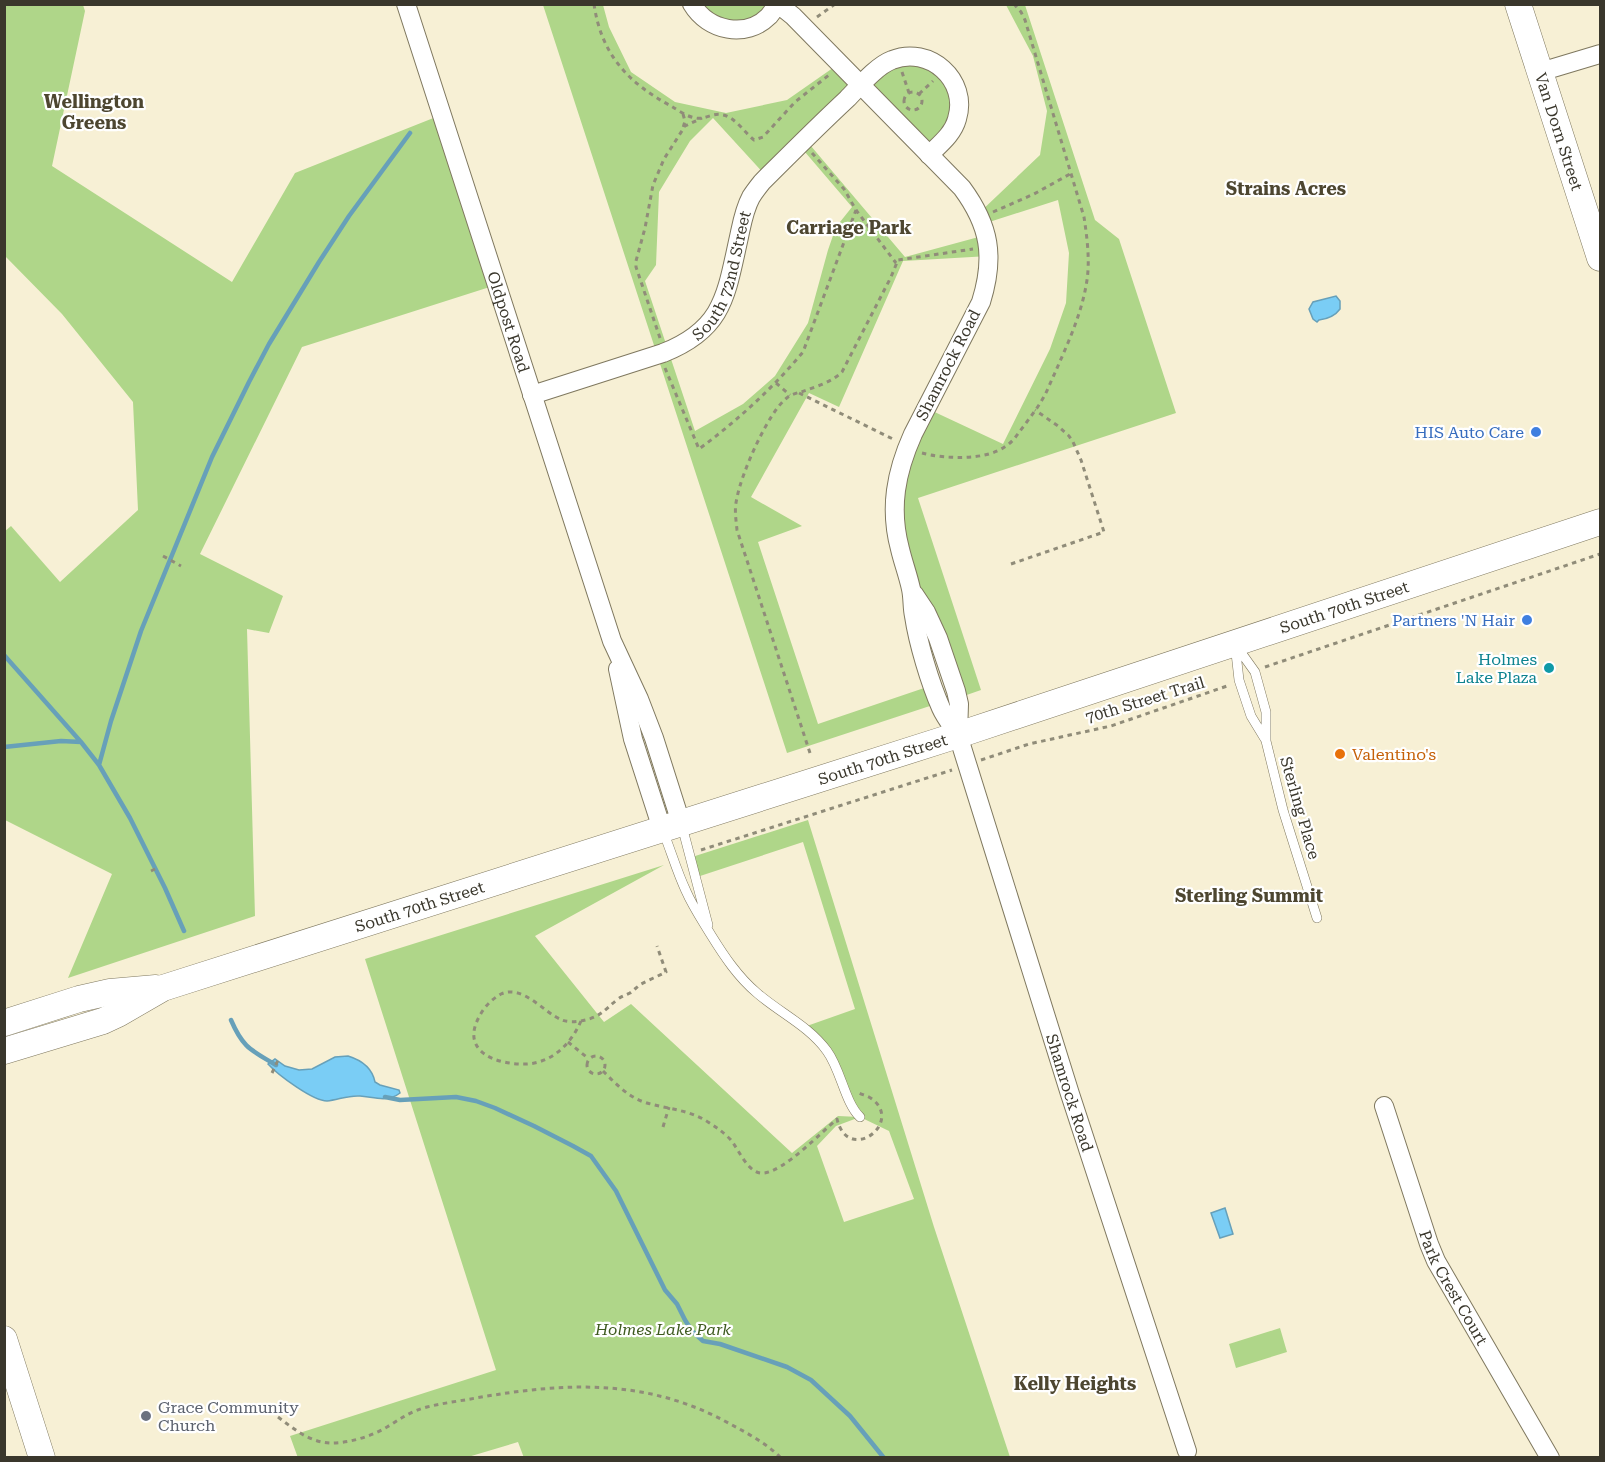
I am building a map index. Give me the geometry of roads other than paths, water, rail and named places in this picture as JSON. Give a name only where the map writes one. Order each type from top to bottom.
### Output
[{"type":"main road","name":"Van Dorn Street","points":[[1518,4],[1600,258]]},
{"type":"main road","name":"South 70th Street","points":[[4,1052],[103,1021],[163,988],[958,735],[1600,522]]},
{"type":"main road","name":"South 70th Street","points":[[4,1023],[110,992],[163,988]]},
{"type":"main road","points":[[4,1339],[42,1458]]},
{"type":"street","name":"Oldpost Road","points":[[406,4],[612,641],[633,739],[672,826]]},
{"type":"street","points":[[692,4],[697,13],[709,23],[724,29],[740,30],[755,26],[768,17],[777,4]]},
{"type":"street","name":"Shamrock Road","points":[[777,4],[793,16],[962,188],[973,203],[983,224],[989,266],[981,302],[907,446],[897,478],[894,500],[895,524],[899,547],[912,590],[926,612],[938,638],[957,691],[958,735],[1067,1083],[1187,1451]]},
{"type":"street","points":[[1540,72],[1600,54]]},
{"type":"street","points":[[861,84],[882,65],[905,56],[926,59],[945,70],[954,82],[957,91],[959,105],[957,120],[951,133],[930,155]]},
{"type":"street","name":"South 72nd Street","points":[[532,395],[677,348],[704,329],[716,314],[727,291],[744,213],[751,197],[762,182],[861,84]]},
{"type":"street","name":"Park Crest Court","points":[[1384,1106],[1436,1261],[1550,1458]]},
{"type":"lane","name":"Sterling Place","points":[[1235,643],[1255,672],[1266,712],[1266,741],[1287,825],[1317,918]]},
{"type":"lane","name":"Sterling Place","points":[[1235,643],[1239,680],[1251,716],[1266,741]]},
{"type":"lane","points":[[672,826],[691,854],[710,933]]},
{"type":"lane","points":[[672,826],[685,890],[693,908],[730,964],[757,993],[815,1036],[829,1053],[851,1105],[860,1117]]},
{"type":"water","points":[[1336,296],[1340,301],[1338,311],[1331,317],[1317,322],[1313,319],[1309,309],[1313,302]]},
{"type":"water","points":[[348,1056],[365,1065],[375,1082],[399,1090],[400,1093],[385,1099],[356,1096],[321,1100],[296,1087],[268,1064],[275,1059],[285,1066],[299,1070],[312,1069],[335,1057]]},
{"type":"water","points":[[1225,1208],[1233,1234],[1220,1238],[1211,1213]]},
{"type":"waterway","points":[[99,765],[141,631],[212,457],[269,344],[319,262],[349,216],[410,133]]},
{"type":"waterway","points":[[4,655],[99,765],[130,818],[184,931]]},
{"type":"waterway","points":[[4,747],[61,741],[81,742]]},
{"type":"waterway","points":[[231,1020],[244,1043],[276,1065]]},
{"type":"waterway","points":[[385,1097],[400,1100],[456,1097],[476,1101],[534,1126],[591,1156],[616,1191],[665,1290],[677,1304],[692,1331],[703,1341],[720,1344],[787,1367],[811,1380],[850,1416],[884,1458]]},
{"type":"place","name":"HIS Auto Care","points":[[1536,432]]},
{"type":"place","name":"Partners 'N Hair","points":[[1527,620]]},
{"type":"place","name":"Holmes Lake Plaza","points":[[1549,668]]},
{"type":"place","name":"Valentino's","points":[[1340,754]]},
{"type":"place","name":"Grace Community Church","points":[[146,1416]]},
{"type":"district","name":"Wellington Greens","points":[[94,111]]},
{"type":"district","name":"Strains Acres","points":[[1286,188]]},
{"type":"district","name":"Carriage Park","points":[[849,227]]},
{"type":"district","name":"Sterling Summit","points":[[1249,895]]},
{"type":"district","name":"Kelly Heights","points":[[1075,1383]]},
{"type":"park label","name":"Holmes Lake Park","points":[[663,1329]]}]
